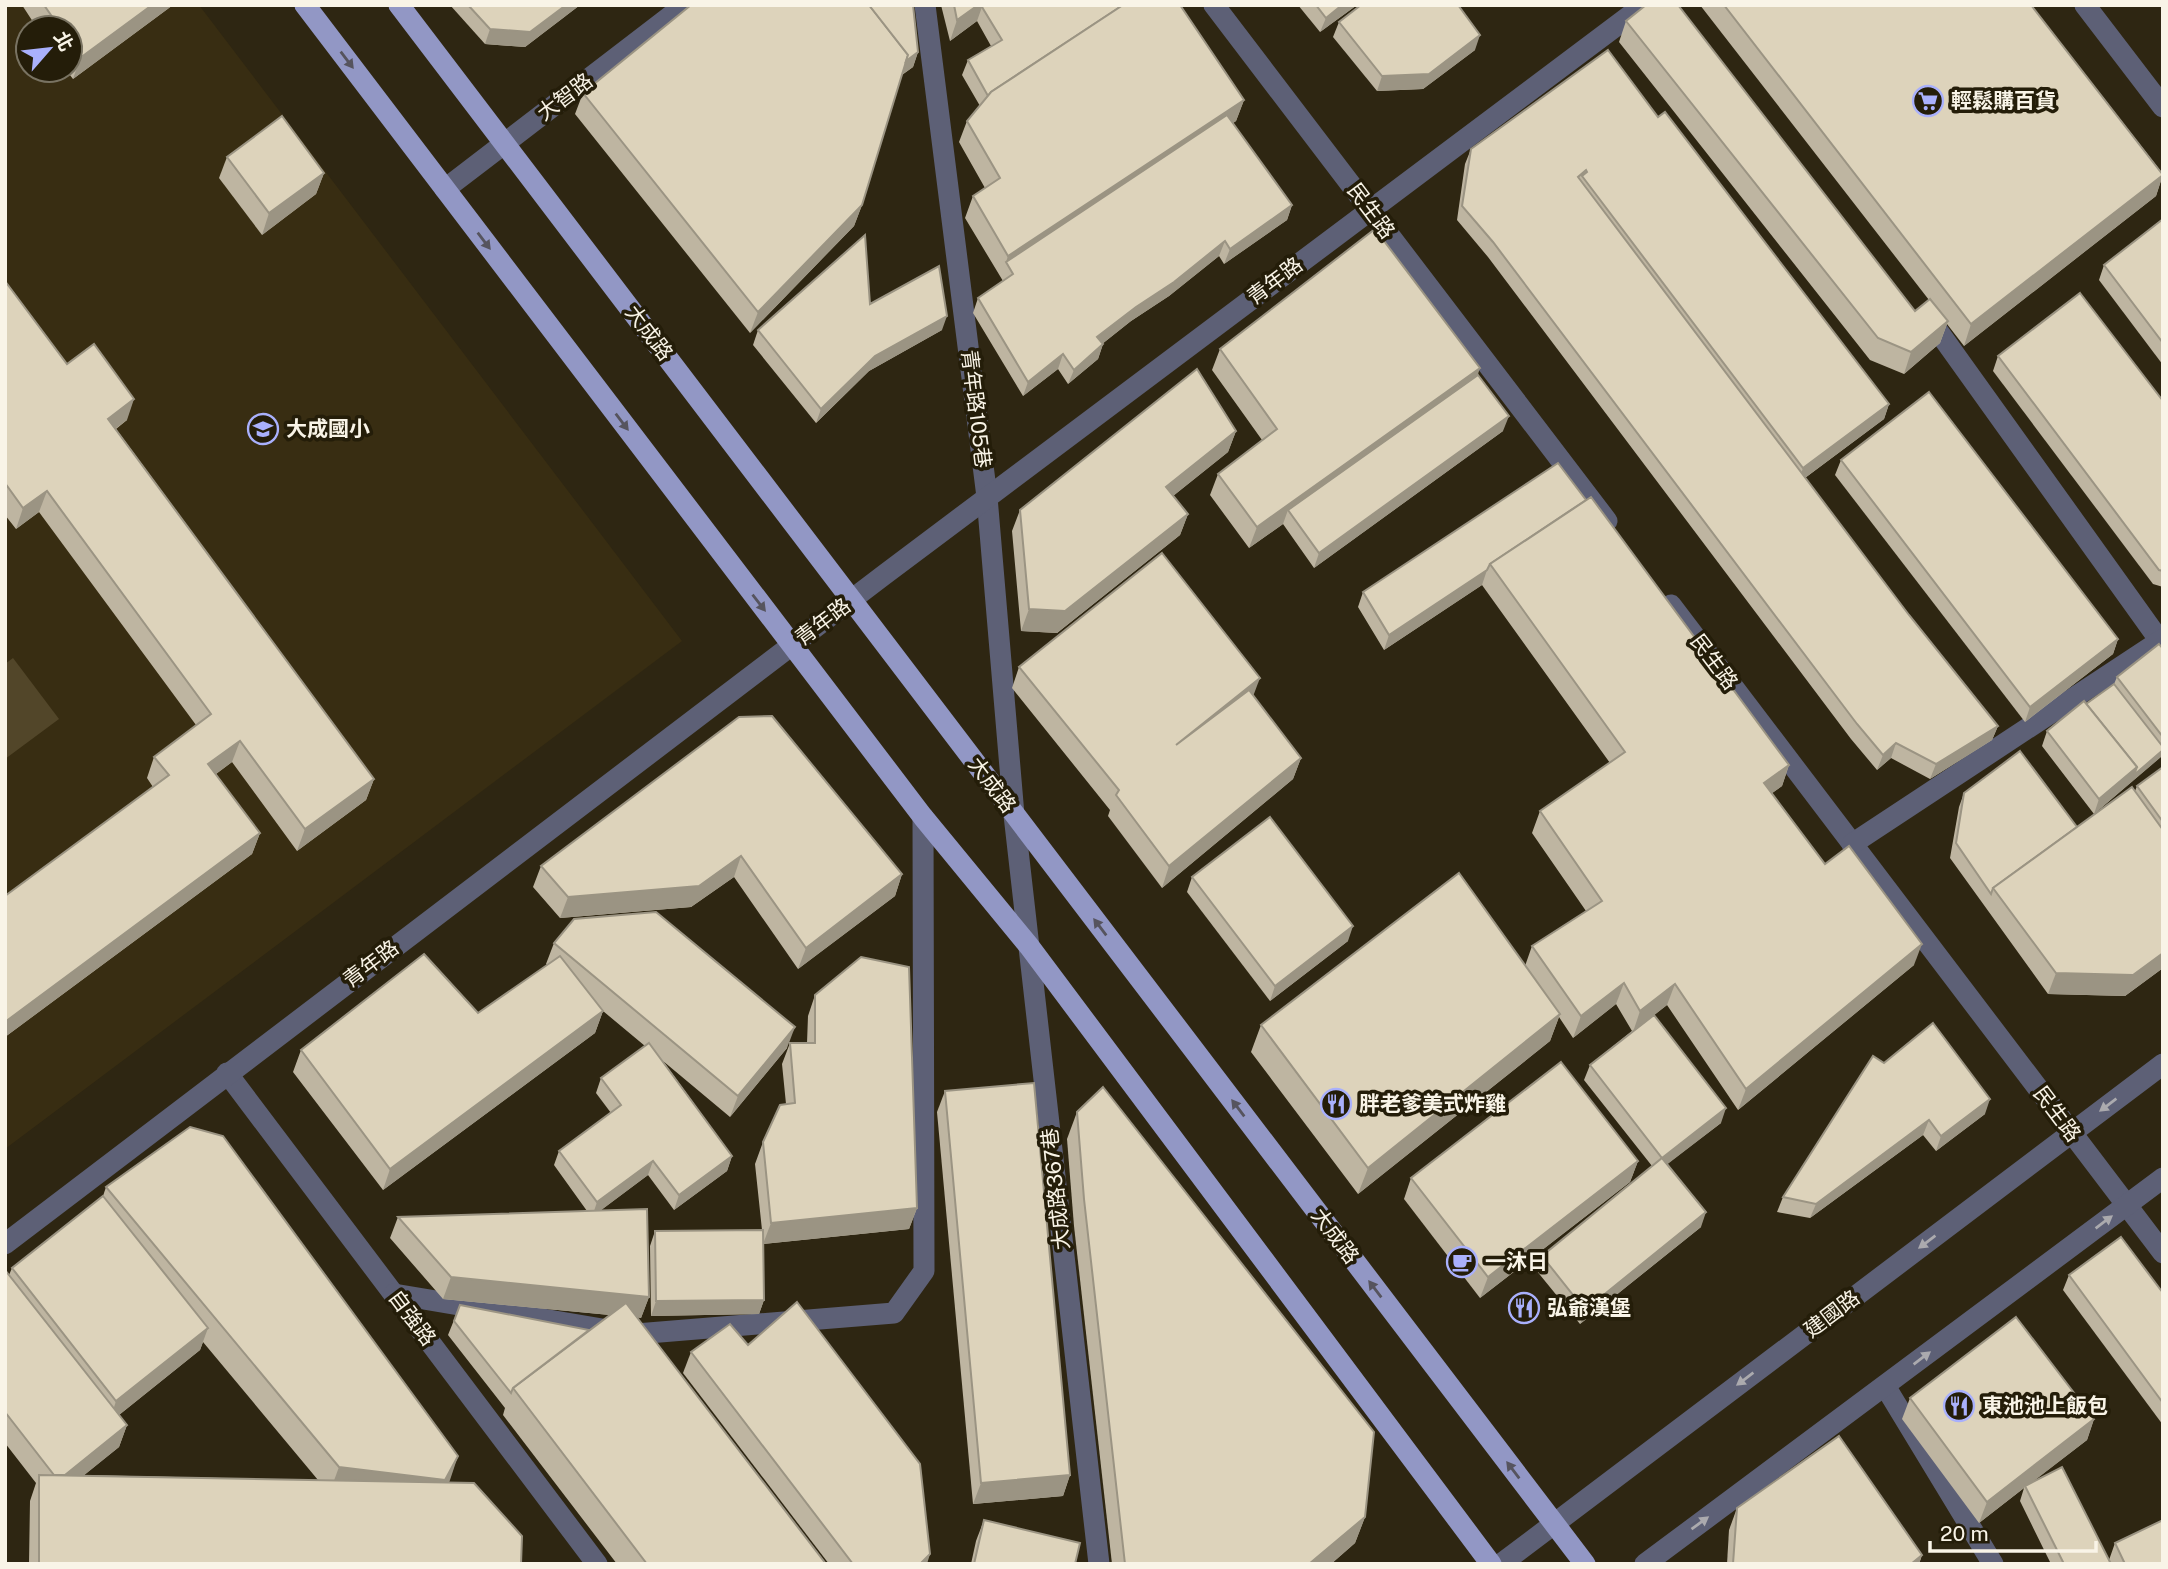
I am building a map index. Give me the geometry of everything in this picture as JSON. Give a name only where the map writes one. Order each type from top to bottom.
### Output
[{"type":"main road","points":[[305,5],[923,817],[1029,946],[1491,1564]]},
{"type":"main road","name":"大成路","points":[[399,5],[1585,1564]]},
{"type":"street","name":"大智路","points":[[445,189],[685,5]]},
{"type":"street","name":"青年路105巷","points":[[925,5],[987,497],[1014,815]]},
{"type":"street","name":"民生路","points":[[1214,5],[1615,532]]},
{"type":"street","name":"青年路","points":[[5,1244],[987,497],[1644,5]]},
{"type":"street","points":[[2085,5],[2163,107]]},
{"type":"street","points":[[1852,844],[2162,640],[1928,317],[1902,313]]},
{"type":"street","name":"民生路","points":[[1657,588],[2163,1253]]},
{"type":"street","name":"大成路367巷","points":[[1014,815],[1099,1564]]},
{"type":"street","points":[[394,1294],[636,1334],[894,1313],[924,1271],[923,817]]},
{"type":"street","name":"建國路","points":[[1501,1564],[2163,1064]]},
{"type":"street","name":"自強路","points":[[227,1073],[597,1564]]},
{"type":"street","points":[[1645,1564],[2163,1178]]},
{"type":"street","points":[[636,1334],[652,1356]]},
{"type":"street","points":[[1885,1386],[1993,1564]]},
{"type":"shaded area","name":"大成國小","points":[[5,5],[199,5],[682,641],[5,1149]]},
{"type":"shaded area","points":[[13,658],[59,719],[5,759],[5,664]]},
{"type":"building","points":[[44,5],[152,5],[84,55],[84,14],[50,14]]},
{"type":"building","points":[[468,5],[566,5],[530,32],[490,29]]},
{"type":"building","points":[[691,5],[869,5],[908,55],[862,205],[758,312],[583,93]]},
{"type":"building","points":[[869,5],[913,5],[918,52],[906,61],[908,55]]},
{"type":"building","points":[[954,5],[978,5],[957,20]]},
{"type":"building","points":[[1123,5],[988,96],[968,60],[1002,40],[982,7]]},
{"type":"building","points":[[1123,5],[1180,5],[1244,100],[1008,256],[973,196],[1000,178],[967,121],[991,92]]},
{"type":"building","points":[[1316,5],[1342,5],[1326,18]]},
{"type":"building","points":[[1361,5],[1458,5],[1480,35],[1429,74],[1382,76],[1339,22]]},
{"type":"building","points":[[1646,5],[1678,5],[1915,311],[1930,299],[1948,321],[1911,352],[1878,338],[1626,21]]},
{"type":"building","name":"輕鬆購百貨","points":[[1724,5],[2031,5],[2163,175],[1971,324]]},
{"type":"building","points":[[1608,50],[1658,117],[1665,112],[1889,404],[1803,468],[1582,176],[1586,170],[1578,177],[1909,615],[1998,726],[1936,764],[1896,743],[1883,755],[1493,242],[1462,206],[1471,149]]},
{"type":"building","points":[[1227,115],[1292,205],[1230,249],[1225,241],[1174,282],[1136,307],[1097,337],[1103,344],[1074,370],[1063,354],[1028,382],[978,298],[1013,274],[1006,262]]},
{"type":"building","points":[[282,116],[324,173],[269,213],[227,157]]},
{"type":"building","points":[[2163,219],[2163,343],[2104,265]]},
{"type":"building","points":[[1375,229],[1480,368],[1257,527],[1218,474],[1277,429],[1220,349]]},
{"type":"building","points":[[865,235],[870,304],[939,266],[947,316],[875,356],[821,409],[758,330]]},
{"type":"building","points":[[5,281],[67,364],[94,344],[134,399],[108,419],[374,779],[305,829],[240,741],[208,764],[260,833],[5,1022],[5,896],[169,775],[154,757],[211,714],[47,491],[23,508],[5,483]]},
{"type":"building","points":[[2080,293],[2163,401],[2163,571],[2159,570],[1998,356]]},
{"type":"building","points":[[1197,369],[1236,431],[1166,487],[1188,514],[1065,611],[1029,609],[1020,510]]},
{"type":"building","points":[[1478,375],[1509,416],[1319,553],[1288,510]]},
{"type":"building","points":[[1929,392],[2118,639],[2030,707],[1841,460]]},
{"type":"building","points":[[1558,463],[1586,500],[1389,635],[1363,592]]},
{"type":"building","points":[[1591,497],[1789,765],[1764,783],[1825,864],[1849,846],[1922,944],[1746,1089],[1675,984],[1640,1011],[1624,983],[1581,1016],[1532,946],[1602,901],[1540,811],[1625,752],[1490,564]]},
{"type":"building","points":[[1162,553],[1260,678],[1176,745],[1249,690],[1301,758],[1169,866],[1116,795],[1119,790],[1019,667]]},
{"type":"building","points":[[2159,644],[2163,649],[2163,737],[2117,677]]},
{"type":"building","points":[[2114,684],[2163,747],[2163,750],[2134,775],[2137,767],[2086,704]]},
{"type":"building","points":[[2084,701],[2137,767],[2099,799],[2047,731]]},
{"type":"building","points":[[772,716],[902,874],[806,948],[741,856],[699,886],[568,897],[541,866],[739,717]]},
{"type":"building","points":[[2020,751],[2077,827],[1993,888],[1991,894],[1956,843],[1964,793]]},
{"type":"building","points":[[2163,767],[2163,822],[2137,786]]},
{"type":"building","points":[[2132,787],[2163,830],[2163,953],[2133,975],[2056,973],[1993,888]]},
{"type":"building","points":[[1270,817],[1353,926],[1275,986],[1192,877]]},
{"type":"building","points":[[1459,873],[1560,1014],[1368,1168],[1261,1025]]},
{"type":"building","points":[[656,912],[795,1027],[738,1096],[554,943],[574,919]]},
{"type":"building","points":[[424,954],[478,1013],[560,956],[603,1011],[390,1169],[301,1050]]},
{"type":"building","points":[[861,957],[909,967],[917,1208],[771,1223],[763,1142],[780,1105],[795,1103],[790,1043],[815,1043],[815,995]]},
{"type":"building","points":[[1654,1015],[1726,1108],[1662,1158],[1590,1065]]},
{"type":"building","points":[[1933,1023],[1990,1099],[1941,1136],[1929,1120],[1816,1204],[1783,1197],[1873,1056],[1884,1063]]},
{"type":"building","points":[[649,1043],[732,1156],[679,1195],[653,1161],[597,1202],[559,1151],[621,1105],[601,1078]]},
{"type":"building","points":[[1561,1062],[1638,1161],[1488,1277],[1411,1178]]},
{"type":"building","points":[[1034,1083],[1070,1475],[981,1483],[945,1091]]},
{"type":"building","points":[[1103,1087],[1374,1432],[1365,1517],[1309,1564],[1125,1564],[1084,1199],[1077,1112]]},
{"type":"building","points":[[190,1127],[223,1136],[458,1456],[445,1480],[339,1467],[106,1187]]},
{"type":"building","points":[[1662,1158],[1706,1212],[1585,1310],[1542,1256]]},
{"type":"building","points":[[103,1196],[208,1328],[116,1401],[12,1268]]},
{"type":"building","points":[[647,1209],[649,1297],[451,1277],[398,1217]]},
{"type":"building","points":[[763,1230],[764,1300],[656,1301],[655,1231]]},
{"type":"building","points":[[2121,1237],[2163,1293],[2163,1403],[2069,1275]]},
{"type":"building","points":[[5,1270],[127,1425],[65,1475],[54,1475],[5,1412]]},
{"type":"building","points":[[797,1302],[920,1464],[930,1554],[920,1564],[853,1564],[691,1352],[730,1324],[748,1345]]},
{"type":"building","points":[[626,1303],[826,1564],[647,1564],[513,1388]]},
{"type":"building","points":[[460,1305],[589,1330],[513,1388],[511,1393],[454,1321]]},
{"type":"building","points":[[2016,1317],[2094,1419],[1987,1502],[1910,1398]]},
{"type":"building","points":[[1839,1436],[1922,1555],[1911,1564],[1733,1564],[1737,1508]]},
{"type":"building","points":[[2062,1467],[2111,1564],[2064,1564],[2025,1486]]},
{"type":"building","points":[[39,1475],[474,1483],[522,1536],[521,1564],[39,1564]]},
{"type":"building","points":[[984,1520],[1080,1543],[1075,1564],[974,1564]]},
{"type":"building","points":[[2163,1520],[2163,1564],[2125,1564],[2115,1543]]},
{"type":"place","name":"輕鬆購百貨","points":[[1928,101]]},
{"type":"place","name":"大成國小","points":[[263,429]]},
{"type":"place","name":"胖老爹美式炸雞","points":[[1336,1104]]},
{"type":"place","name":"一沐日","points":[[1462,1262]]},
{"type":"place","name":"弘爺漢堡","points":[[1524,1308]]},
{"type":"place","name":"東池池上飯包","points":[[1959,1406]]}]
